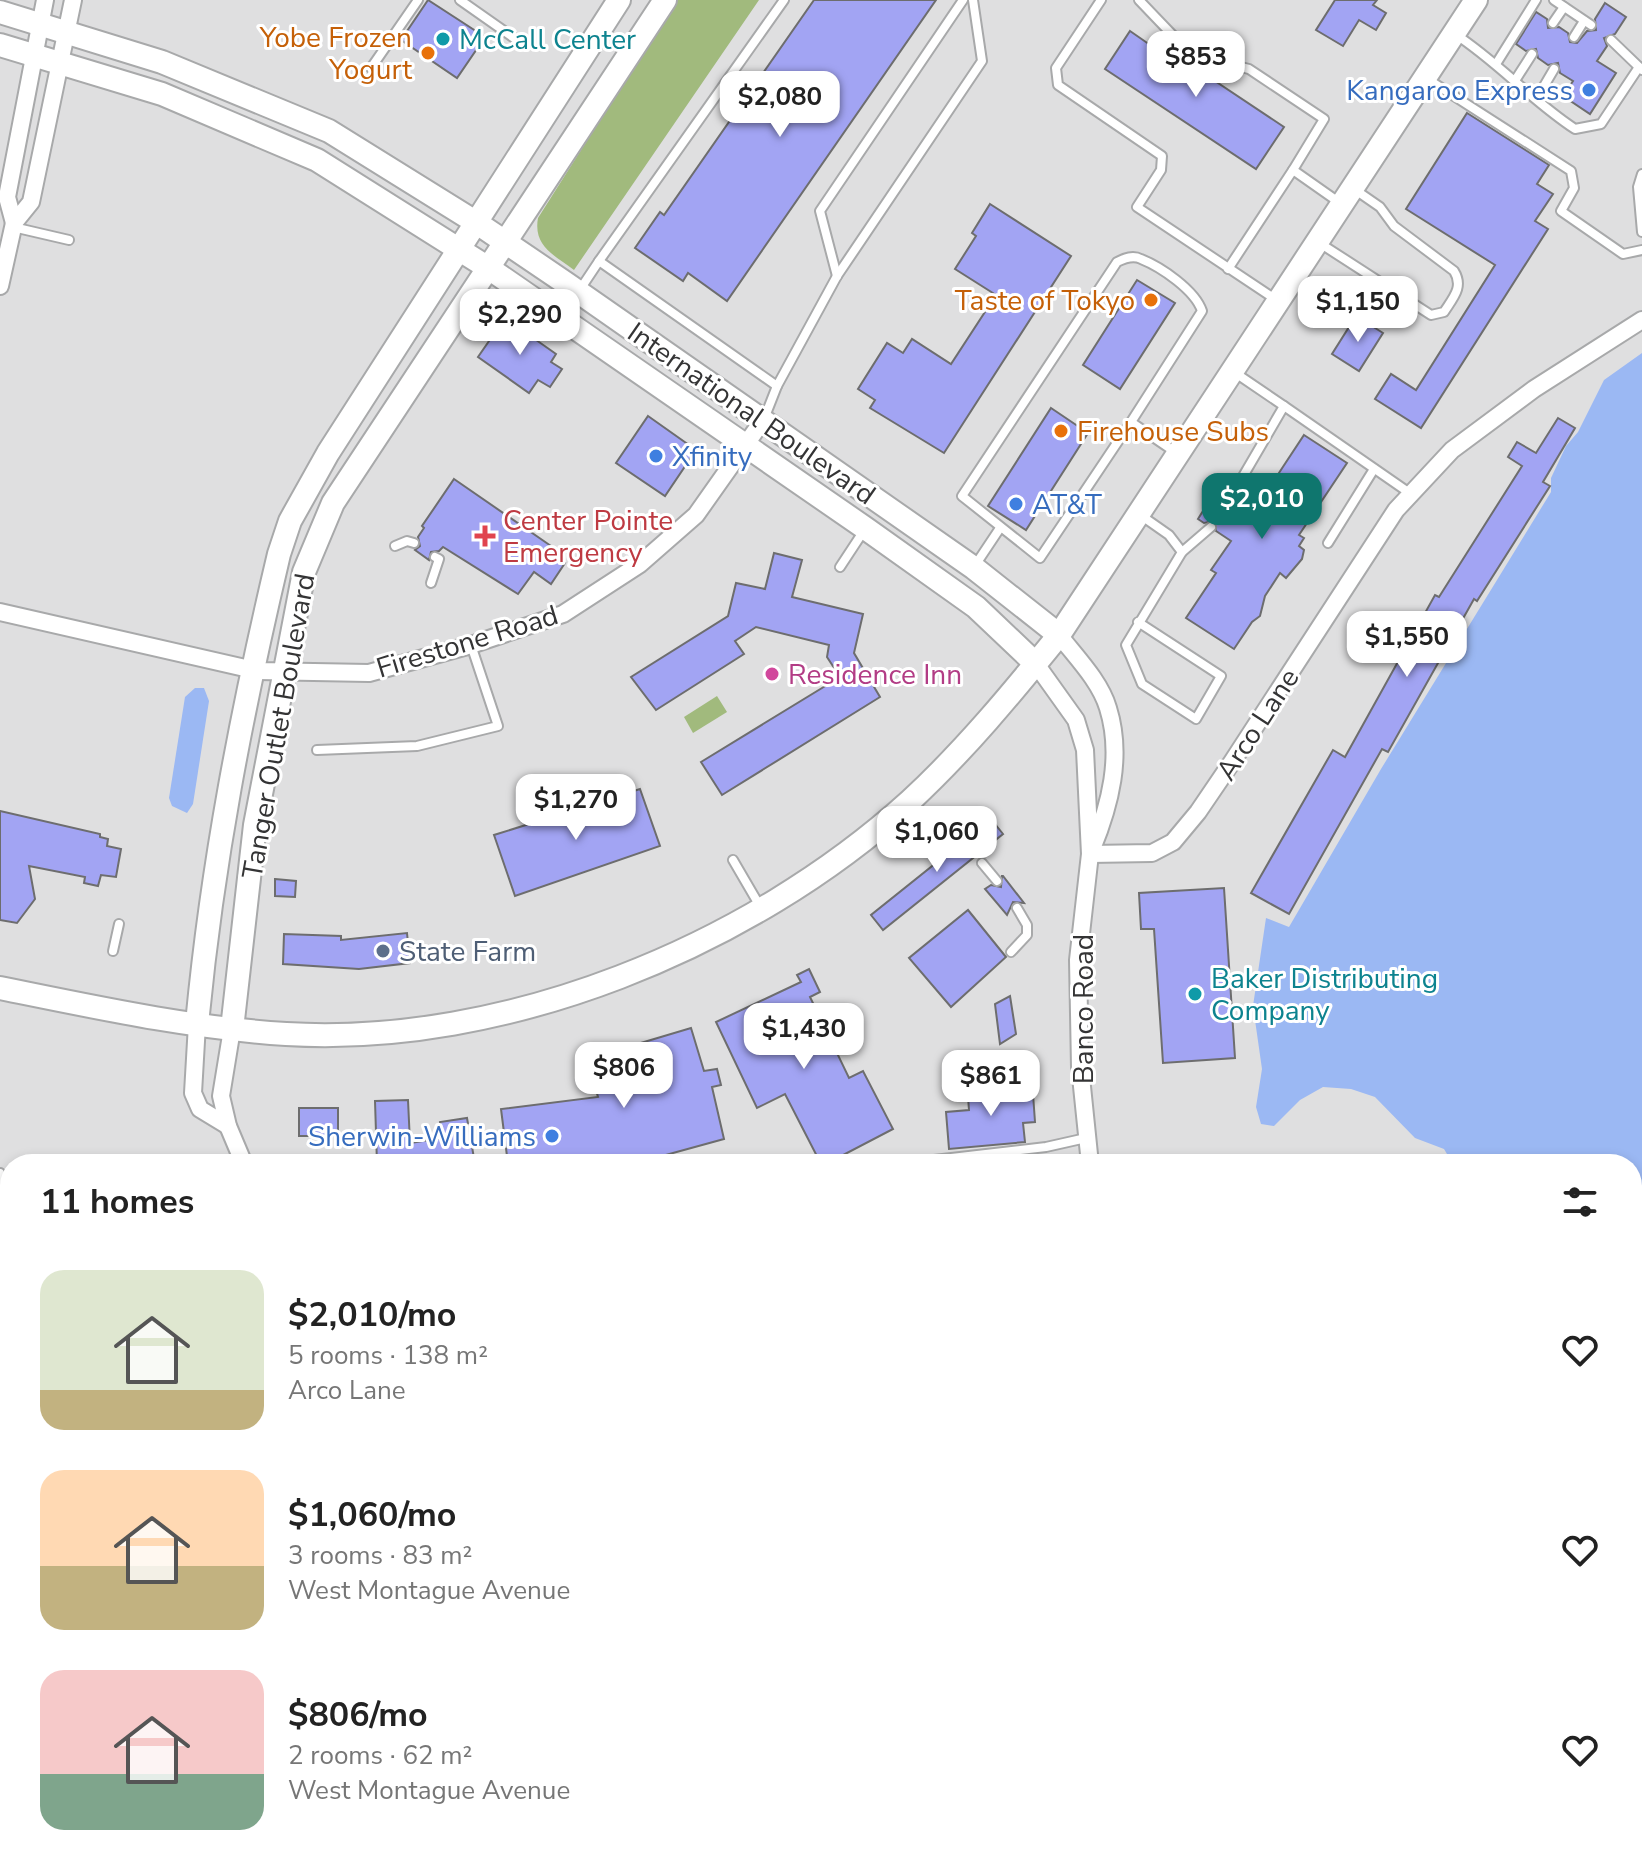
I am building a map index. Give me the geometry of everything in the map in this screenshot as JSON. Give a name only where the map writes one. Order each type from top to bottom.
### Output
[{"type":"main road","name":"Tanger Outlet Boulevard","points":[[197,1024],[213,875],[252,669],[279,554],[306,488],[460,252],[491,195],[619,0]]},
{"type":"main road","name":"Tanger Outlet Boulevard","points":[[232,1029],[255,825],[282,671],[304,572],[333,503],[665,0]]},
{"type":"main road","points":[[0,988],[232,1029],[348,1034],[465,1021],[569,996],[683,952],[762,909],[844,855],[910,801],[983,728],[1059,635],[1476,0]]},
{"type":"main road","name":"International Boulevard","points":[[0,12],[162,62],[329,131],[477,223],[578,292],[974,568],[1059,635]]},
{"type":"main road","name":"International Boulevard","points":[[0,45],[162,94],[317,160],[490,269],[865,528],[976,607],[1036,664]]},
{"type":"street","points":[[0,283],[13,225],[7,197],[45,0]]},
{"type":"street","points":[[13,225],[31,202],[73,0]]},
{"type":"street","name":"Arco Lane","points":[[1090,854],[1152,853],[1173,842],[1198,812],[1396,510],[1452,450],[1534,389],[1642,320]]},
{"type":"street","name":"Firestone Road","points":[[0,612],[252,669],[369,673],[471,645],[563,614],[640,564],[696,515],[763,420]]},
{"type":"street","name":"Banco Road","points":[[1059,635],[1091,677],[1108,707],[1115,752],[1110,806],[1090,854]]},
{"type":"street","name":"Banco Road","points":[[1036,664],[1076,720],[1085,750],[1090,854],[1078,960],[1080,1067],[1089,1154]]},
{"type":"street","points":[[197,1024],[193,1093],[200,1109],[228,1126]]},
{"type":"street","points":[[232,1029],[221,1096],[228,1126],[240,1154]]},
{"type":"lane","points":[[371,68],[418,0]]},
{"type":"lane","points":[[460,0],[524,45]]},
{"type":"lane","points":[[578,292],[784,0]]},
{"type":"lane","points":[[837,276],[820,211],[963,0]]},
{"type":"lane","points":[[763,420],[777,386],[837,276],[982,61],[973,0]]},
{"type":"lane","points":[[1101,0],[1056,68],[1058,85],[1162,156],[1161,170],[1137,207],[1278,301]]},
{"type":"lane","points":[[1139,0],[1183,46],[1204,58],[1249,69],[1324,119],[1228,269]]},
{"type":"lane","points":[[1496,64],[1536,0]]},
{"type":"lane","points":[[1554,0],[1588,23],[1574,37]]},
{"type":"lane","points":[[1553,23],[1564,7]]},
{"type":"lane","points":[[1454,34],[1516,79],[1548,112],[1575,129],[1588,129],[1601,124],[1641,69],[1611,40]]},
{"type":"lane","points":[[1516,79],[1532,54]]},
{"type":"lane","points":[[1537,98],[1554,69]]},
{"type":"lane","points":[[1425,77],[1571,171],[1574,188],[1561,211],[1623,254],[1642,250]]},
{"type":"lane","points":[[1293,170],[1347,196],[1380,207],[1394,226],[1454,271],[1459,279],[1458,289],[1444,312],[1431,315],[1317,241]]},
{"type":"lane","points":[[1642,174],[1638,187],[1642,232]]},
{"type":"lane","points":[[13,225],[69,240]]},
{"type":"lane","points":[[1126,257],[1139,257],[1198,297],[1202,311],[1131,422],[1040,558],[962,496],[1117,262],[1126,257]]},
{"type":"lane","points":[[599,261],[777,386]]},
{"type":"lane","points":[[1233,371],[1411,494]]},
{"type":"lane","points":[[1228,502],[1284,406]]},
{"type":"lane","points":[[1131,422],[1178,454]]},
{"type":"lane","points":[[1328,543],[1374,469]]},
{"type":"lane","points":[[1138,513],[1169,535],[1182,552]]},
{"type":"lane","points":[[1138,622],[1221,676],[1196,719],[1138,679],[1126,645],[1138,622],[1182,552],[1211,527]]},
{"type":"lane","points":[[840,567],[865,528]]},
{"type":"lane","points":[[974,568],[1000,528]]},
{"type":"lane","points":[[395,546],[407,541],[414,543]]},
{"type":"lane","points":[[431,583],[439,559],[435,557]]},
{"type":"lane","points":[[317,750],[417,746],[498,726],[471,645]]},
{"type":"lane","points":[[733,860],[762,909]]},
{"type":"lane","points":[[982,863],[997,881]]},
{"type":"lane","points":[[1011,952],[1027,935],[1027,925],[1017,908]]},
{"type":"lane","points":[[113,951],[119,924]]},
{"type":"lane","points":[[985,1154],[1046,1147],[1087,1138]]},
{"type":"green space","points":[[676,0],[759,0],[574,270],[542,243],[537,228],[538,218]]},
{"type":"green space","points":[[717,696],[727,712],[693,733],[684,717]]},
{"type":"water","points":[[1642,353],[1642,1154],[1447,1154],[1444,1149],[1415,1138],[1375,1097],[1351,1089],[1323,1087],[1300,1100],[1274,1126],[1261,1124],[1256,1107],[1262,1069],[1253,1006],[1266,918],[1289,927],[1381,769],[1551,492],[1551,478],[1566,446],[1578,432],[1604,380]]},
{"type":"water","points":[[195,688],[204,688],[209,701],[193,804],[187,813],[172,806],[169,798],[185,697]]},
{"type":"building","name":"McCall Center","points":[[428,0],[485,37],[457,78],[401,40]]},
{"type":"building","points":[[814,0],[936,0],[727,301],[688,273],[683,281],[635,248],[660,212],[664,215]]},
{"type":"building","points":[[1335,0],[1377,0],[1373,5],[1386,13],[1376,30],[1359,20],[1343,46],[1316,30]]},
{"type":"building","points":[[1605,3],[1626,17],[1615,34],[1604,38],[1607,46],[1597,61],[1616,73],[1590,114],[1563,96],[1573,81],[1560,73],[1558,63],[1548,65],[1538,58],[1536,49],[1526,51],[1516,44],[1536,12],[1547,19],[1548,28],[1559,27],[1568,33],[1570,42],[1577,43],[1587,31],[1596,30],[1595,19]]},
{"type":"building","points":[[1130,31],[1166,56],[1170,51],[1284,127],[1256,169],[1105,69]]},
{"type":"building","points":[[1467,113],[1549,165],[1537,184],[1553,194],[1535,221],[1548,229],[1421,428],[1375,399],[1391,374],[1416,390],[1495,265],[1406,209]]},
{"type":"building","points":[[990,204],[1071,256],[944,453],[870,408],[875,400],[858,389],[887,343],[903,353],[912,339],[951,364],[996,295],[955,269],[976,236],[972,233]]},
{"type":"building","points":[[1137,280],[1175,303],[1120,389],[1083,365]]},
{"type":"building","points":[[1356,316],[1383,333],[1359,371],[1332,354]]},
{"type":"building","points":[[505,318],[556,354],[551,362],[562,369],[550,387],[538,380],[529,393],[478,357]]},
{"type":"building","points":[[1051,408],[1088,433],[1026,530],[988,506]]},
{"type":"building","name":"Xfinity","points":[[648,416],[696,450],[665,496],[616,463]]},
{"type":"building","points":[[1558,418],[1575,428],[1543,482],[1550,486],[1477,601],[1474,599],[1388,752],[1382,749],[1289,914],[1251,893],[1333,750],[1345,757],[1435,595],[1439,597],[1522,466],[1508,457],[1517,442],[1536,453]]},
{"type":"building","points":[[1304,435],[1347,463],[1299,535],[1304,538],[1299,546],[1304,550],[1302,559],[1286,578],[1280,573],[1265,596],[1260,616],[1252,622],[1234,649],[1186,618],[1216,573],[1211,570],[1231,541],[1216,531],[1214,521],[1204,523],[1198,519],[1214,493],[1222,498],[1224,508],[1234,506],[1244,513],[1263,484],[1269,488]]},
{"type":"building","name":"Center Pointe Emergency","points":[[454,479],[551,546],[548,552],[565,563],[551,584],[534,572],[518,594],[443,547],[431,552],[429,560],[415,550],[420,546],[418,537],[424,528],[422,526]]},
{"type":"building","points":[[774,553],[802,560],[792,597],[863,614],[854,653],[880,697],[722,795],[701,762],[840,677],[827,657],[829,645],[756,627],[735,641],[744,654],[656,710],[631,677],[728,616],[736,583],[765,589]]},
{"type":"building","points":[[640,789],[660,846],[515,896],[494,835]]},
{"type":"building","points":[[0,811],[100,834],[100,837],[108,839],[107,846],[121,849],[116,877],[101,875],[98,886],[84,883],[85,877],[29,866],[35,899],[17,923],[0,920]]},
{"type":"building","points":[[991,819],[1003,834],[883,930],[871,915]]},
{"type":"building","points":[[1002,876],[1024,903],[1013,902],[1007,915],[985,889],[991,885],[1001,887]]},
{"type":"building","points":[[275,879],[296,881],[295,897],[275,896]]},
{"type":"building","name":"Baker Distributing Company","points":[[1224,888],[1235,1058],[1163,1063],[1154,929],[1141,929],[1139,893]]},
{"type":"building","points":[[968,910],[1006,957],[951,1007],[909,958]]},
{"type":"building","points":[[407,933],[410,963],[359,969],[283,964],[284,934],[341,936],[341,940]]},
{"type":"building","points":[[809,969],[820,992],[810,997],[849,1078],[863,1071],[893,1129],[845,1154],[816,1154],[785,1094],[757,1108],[716,1022],[801,982],[797,975]]},
{"type":"building","points":[[1010,996],[1016,1034],[1000,1044],[995,1004]]},
{"type":"building","points":[[691,1028],[704,1071],[717,1069],[721,1085],[712,1087],[724,1139],[669,1154],[507,1154],[501,1109],[598,1097],[587,1059]]},
{"type":"building","points":[[1016,1082],[1017,1095],[1033,1094],[1035,1122],[1023,1123],[1025,1142],[949,1149],[946,1112],[969,1110],[968,1097],[981,1096],[981,1085]]},
{"type":"building","points":[[408,1100],[410,1143],[442,1138],[440,1122],[467,1118],[473,1154],[377,1154],[375,1101]]},
{"type":"building","points":[[299,1108],[338,1108],[338,1136],[299,1136]]},
{"type":"place","name":"McCall Center","points":[[443,39]]},
{"type":"place","name":"Yobe Frozen Yogurt","points":[[428,53]]},
{"type":"place","name":"Kangaroo Express","points":[[1589,90]]},
{"type":"place","name":"Taste of Tokyo","points":[[1151,300]]},
{"type":"place","name":"Firehouse Subs","points":[[1061,431]]},
{"type":"place","name":"Xfinity","points":[[656,456]]},
{"type":"place","name":"AT&T","points":[[1016,504]]},
{"type":"place","name":"Center Pointe Emergency","points":[[485,536]]},
{"type":"place","name":"Residence Inn","points":[[772,674]]},
{"type":"place","name":"State Farm","points":[[383,951]]},
{"type":"place","name":"Baker Distributing Company","points":[[1195,994]]},
{"type":"place","name":"Sherwin-Williams","points":[[552,1136]]}]
